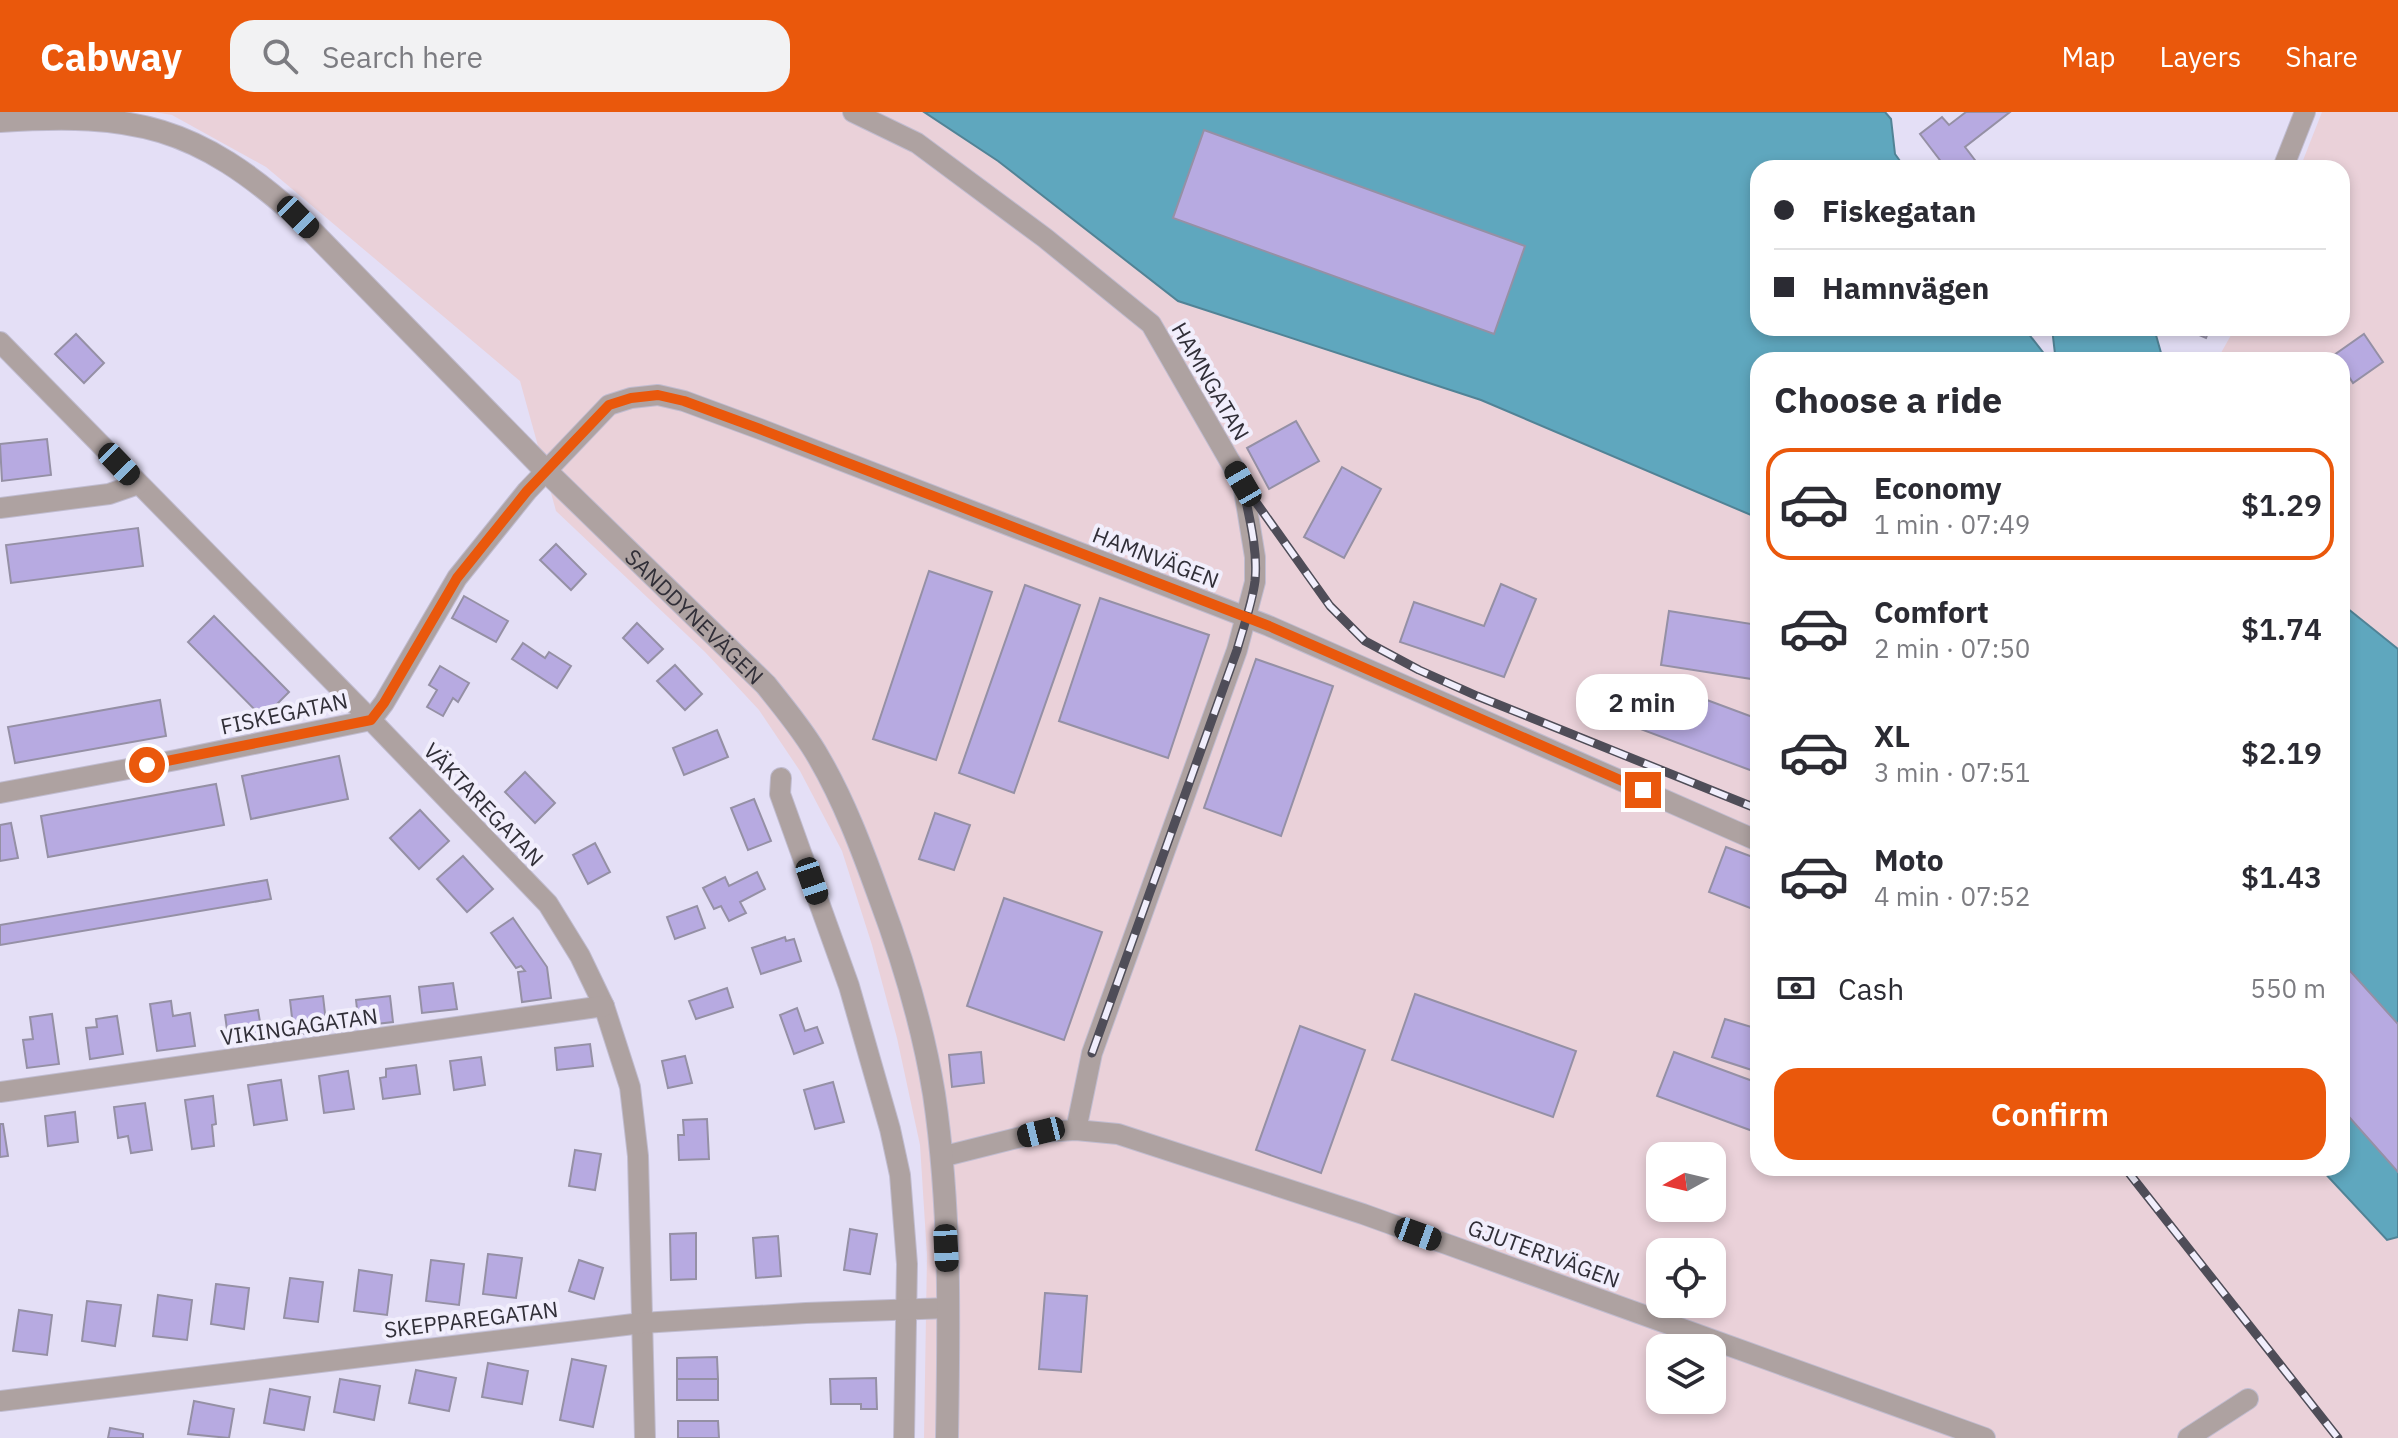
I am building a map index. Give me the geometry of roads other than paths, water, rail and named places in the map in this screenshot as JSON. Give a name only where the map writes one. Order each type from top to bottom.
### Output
[{"type":"street","name":"HAMNGATAN","points":[[853,112],[917,143],[1045,238],[1151,324],[1243,484],[1255,557],[1255,582],[1246,617],[1237,650],[1092,1053],[1076,1130]]},
{"type":"street","points":[[2286,160],[2305,112]]},
{"type":"street","name":"SANDDYNEVÄGEN","points":[[0,121],[45,117],[114,119],[166,131],[199,144],[266,188],[546,471],[766,685],[818,756],[843,805],[899,949],[933,1092],[941,1157],[949,1308],[947,1438]]},
{"type":"street","name":"VÄKTAREGATAN","points":[[0,342],[548,904],[580,956],[604,1006],[630,1087],[638,1156],[645,1438]]},
{"type":"street","name":"HAMNVÄGEN","points":[[546,471],[609,405],[631,398],[658,395],[684,401],[1246,617],[1750,838]]},
{"type":"street","name":"FISKEGATAN","points":[[0,793],[371,720],[457,578],[546,471]]},
{"type":"street","points":[[0,508],[109,494],[138,484]]},
{"type":"street","points":[[781,778],[780,794],[849,986],[900,1175],[907,1264],[904,1438]]},
{"type":"street","name":"VIKINGAGATAN","points":[[0,1092],[604,1006]]},
{"type":"street","name":"GJUTERIVÄGEN","points":[[941,1157],[1041,1132],[1076,1130],[1118,1134],[1363,1214],[1985,1438]]},
{"type":"street","name":"SKEPPAREGATAN","points":[[0,1401],[642,1323],[949,1308]]},
{"type":"street","points":[[2188,1438],[2248,1399]]},
{"type":"water","points":[[924,112],[1885,112],[1891,119],[1895,154],[1899,160],[1750,160],[1750,336],[2030,336],[2043,352],[1750,352],[1750,515],[1481,400],[1178,301],[998,161]]},
{"type":"water","points":[[2053,336],[2156,336],[2161,352],[2055,352]]},
{"type":"water","points":[[2350,610],[2398,649],[2398,1237],[2387,1240],[2327,1176],[2350,1176]]},
{"type":"railway","points":[[1243,484],[1330,606],[1365,641],[1477,696],[1750,806]]},
{"type":"railway","points":[[1092,1053],[1250,607],[1255,559],[1244,492]]},
{"type":"railway","points":[[2131,1176],[2338,1438]]}]
